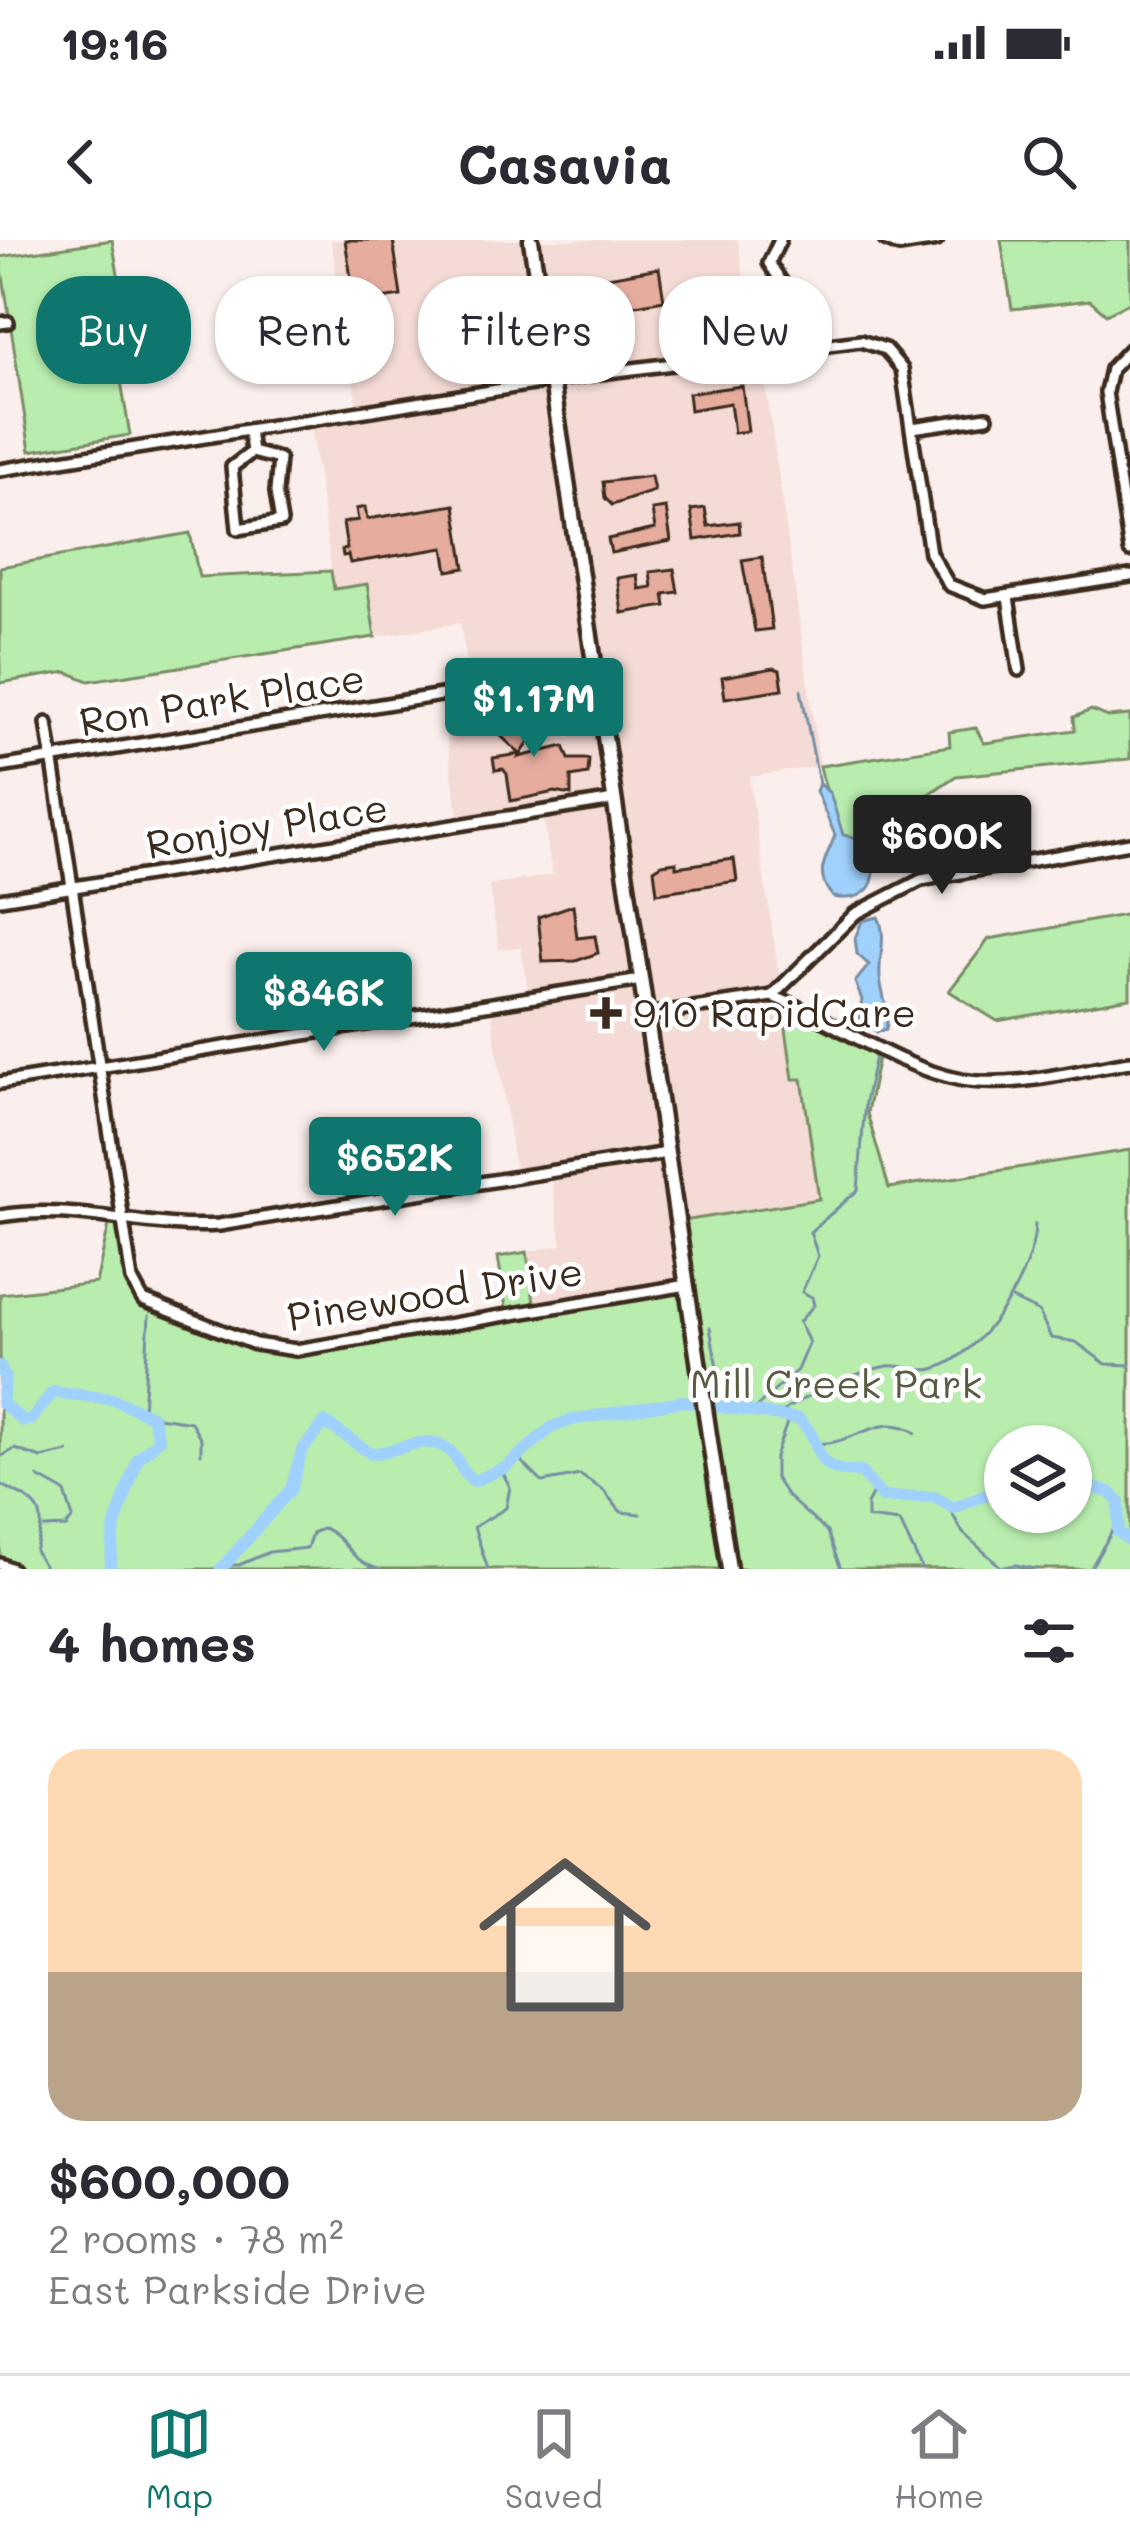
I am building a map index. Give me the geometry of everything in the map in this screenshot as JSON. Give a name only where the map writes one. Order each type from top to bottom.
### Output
[{"type":"main road","points":[[531,240],[536,276]]},
{"type":"main road","points":[[552,384],[729,1569]]},
{"type":"street","points":[[778,276],[769,262],[780,240]]},
{"type":"street","points":[[885,240],[899,246],[937,240]]},
{"type":"street","points":[[832,344],[861,340],[886,349],[902,369],[937,571],[949,585],[967,596],[1008,597],[1130,576]]},
{"type":"street","points":[[1130,349],[1111,369],[1106,392],[1130,551]]},
{"type":"street","points":[[0,470],[533,384]]},
{"type":"street","points":[[912,428],[987,417]]},
{"type":"street","points":[[249,430],[252,452]]},
{"type":"street","points":[[252,452],[279,459],[276,492],[281,522],[238,529],[232,467],[252,452]]},
{"type":"street","points":[[1008,597],[1019,670]]},
{"type":"street","name":"Ron Park Place","points":[[0,767],[595,670]]},
{"type":"street","points":[[47,723],[123,1218]]},
{"type":"street","name":"Ronjoy Place","points":[[0,899],[614,800]]},
{"type":"street","points":[[772,996],[842,925],[902,887],[964,869],[1130,843]]},
{"type":"street","points":[[0,1083],[641,980]]},
{"type":"street","points":[[647,1016],[772,996],[906,1059],[963,1080],[1012,1080],[1130,1062]]},
{"type":"street","points":[[0,1216],[58,1210],[172,1226],[219,1225],[667,1153]]},
{"type":"street","name":"Pinewood Drive","points":[[123,1218],[132,1280],[142,1300],[284,1351],[687,1285]]},
{"type":"street","points":[[0,1564],[12,1569]]},
{"type":"shaded area","points":[[331,240],[738,240],[744,276],[659,276],[659,384],[765,384],[820,766],[749,777],[781,988],[773,996],[782,1000],[793,1078],[802,1078],[819,1199],[678,1222],[687,1285],[535,1310],[527,1252],[562,1245],[550,1172],[516,1177],[490,1004],[529,997],[521,947],[499,949],[489,886],[552,875],[543,813],[460,825],[440,695],[472,690],[460,623],[375,637],[367,584],[334,589],[310,420],[358,411],[354,384],[394,384],[394,276],[337,276]]},
{"type":"green space","points":[[112,240],[118,276],[36,276],[36,384],[122,384],[130,435],[30,451],[0,257]]},
{"type":"green space","points":[[1001,240],[1130,240],[1130,302],[1106,314],[1090,300],[1012,309]]},
{"type":"green space","points":[[190,533],[199,577],[331,571],[334,589],[367,584],[375,637],[89,681],[67,672],[0,683],[0,567]]},
{"type":"green space","points":[[1091,710],[1108,717],[1130,715],[1130,759],[956,776],[862,839],[843,835],[820,766],[950,746],[949,732],[976,728],[984,743],[1075,730],[1074,717]]},
{"type":"green space","points":[[1130,914],[1130,998],[997,1021],[949,991],[989,939]]},
{"type":"green space","name":"Mill Creek Park","points":[[782,1000],[880,1047],[867,1113],[889,1188],[1130,1150],[1130,1569],[0,1569],[0,1294],[96,1283],[111,1216],[123,1218],[138,1296],[284,1350],[507,1314],[498,1257],[527,1252],[535,1310],[686,1285],[677,1222],[819,1199],[802,1079],[793,1079]]},
{"type":"water","points":[[819,784],[830,793],[843,835],[862,839],[869,850],[874,873],[859,896],[833,897],[823,880],[823,866],[835,835],[816,791]]},
{"type":"water","points":[[878,917],[887,1016],[886,1029],[877,1032],[859,1017],[862,1000],[855,982],[869,965],[857,954],[855,938],[862,921]]},
{"type":"building","points":[[345,240],[393,240],[401,296],[394,297],[394,276],[351,276]]},
{"type":"building","points":[[659,268],[659,301],[635,305],[635,276],[614,276]]},
{"type":"building","points":[[742,386],[748,431],[734,433],[730,403],[690,410],[688,393]]},
{"type":"building","points":[[651,476],[654,491],[612,505],[605,498],[603,482]]},
{"type":"building","points":[[455,505],[465,568],[448,571],[444,548],[350,563],[348,555],[343,556],[342,550],[347,549],[343,523],[358,520],[356,509],[365,507],[367,519]]},
{"type":"building","points":[[666,508],[671,541],[611,553],[608,539],[655,529],[652,510]]},
{"type":"building","points":[[705,508],[708,526],[739,522],[740,533],[695,540],[691,510]]},
{"type":"building","points":[[762,557],[772,629],[755,631],[742,560]]},
{"type":"building","points":[[674,569],[678,592],[664,594],[666,606],[622,613],[617,578],[637,575],[639,589],[652,587],[650,572]]},
{"type":"building","points":[[780,670],[783,689],[725,698],[722,677]]},
{"type":"building","points":[[510,702],[527,707],[532,719],[527,726],[532,738],[519,757],[564,746],[569,759],[589,759],[588,774],[571,777],[571,795],[555,792],[511,801],[507,774],[495,770],[493,758],[520,754],[499,734],[505,725],[497,714]]},
{"type":"building","points":[[734,859],[737,881],[657,893],[654,869],[662,864],[676,862],[676,867]]},
{"type":"building","points":[[573,905],[577,938],[595,936],[598,953],[576,961],[543,962],[538,917]]},
{"type":"waterway","points":[[801,690],[819,784]]},
{"type":"waterway","points":[[754,1410],[797,1370],[809,1342],[799,1322],[814,1305],[812,1297],[802,1292],[818,1256],[810,1232],[858,1190],[865,1102],[875,1056]]},
{"type":"waterway","points":[[778,1415],[861,1373],[888,1366],[933,1369],[969,1348],[1015,1288],[1033,1244],[1035,1224]]},
{"type":"waterway","points":[[1012,1299],[1039,1312],[1051,1338],[1076,1342],[1106,1364],[1130,1365]]},
{"type":"waterway","points":[[143,1410],[149,1316]]},
{"type":"waterway","points":[[710,1328],[724,1406]]},
{"type":"waterway","points":[[0,1366],[5,1378],[2,1403],[23,1421],[32,1419],[53,1392],[112,1399],[152,1416],[159,1440],[138,1458],[115,1525],[110,1569]]},
{"type":"waterway","points":[[221,1569],[291,1489],[302,1450],[325,1422],[370,1453],[420,1443],[439,1445],[453,1454],[474,1481],[506,1467],[552,1427],[683,1401],[799,1419],[825,1462],[843,1471],[861,1472],[882,1497],[934,1497],[954,1508],[984,1496]]},
{"type":"waterway","points":[[152,1416],[191,1422],[201,1439],[201,1454]]},
{"type":"waterway","points":[[789,1417],[775,1457],[775,1478],[787,1496],[827,1532],[841,1569]]},
{"type":"waterway","points":[[812,1442],[839,1441],[889,1425],[916,1433]]},
{"type":"waterway","points":[[0,1457],[15,1449],[41,1458],[68,1452]]},
{"type":"waterway","points":[[518,1458],[542,1482],[580,1475],[603,1490],[621,1512],[640,1514]]},
{"type":"waterway","points":[[488,1569],[474,1527],[506,1508],[510,1487],[501,1469]]},
{"type":"waterway","points":[[38,1477],[65,1492],[73,1518],[66,1527],[44,1528]]},
{"type":"waterway","points":[[0,1484],[37,1508],[41,1525],[35,1551],[46,1569]]},
{"type":"waterway","points":[[1092,1488],[1110,1492],[1119,1502],[1118,1532],[1130,1541]]},
{"type":"waterway","points":[[874,1491],[867,1518],[900,1522],[922,1569]]},
{"type":"waterway","points":[[949,1508],[963,1533],[1000,1566]]},
{"type":"waterway","points":[[1090,1569],[1116,1525]]},
{"type":"waterway","points":[[228,1565],[269,1552],[307,1548],[312,1533],[324,1528],[360,1560],[378,1569]]},
{"type":"waterway","points":[[993,1569],[1015,1565],[1036,1569]]},
{"type":"place","name":"910 RapidCare","points":[[606,1013]]}]
